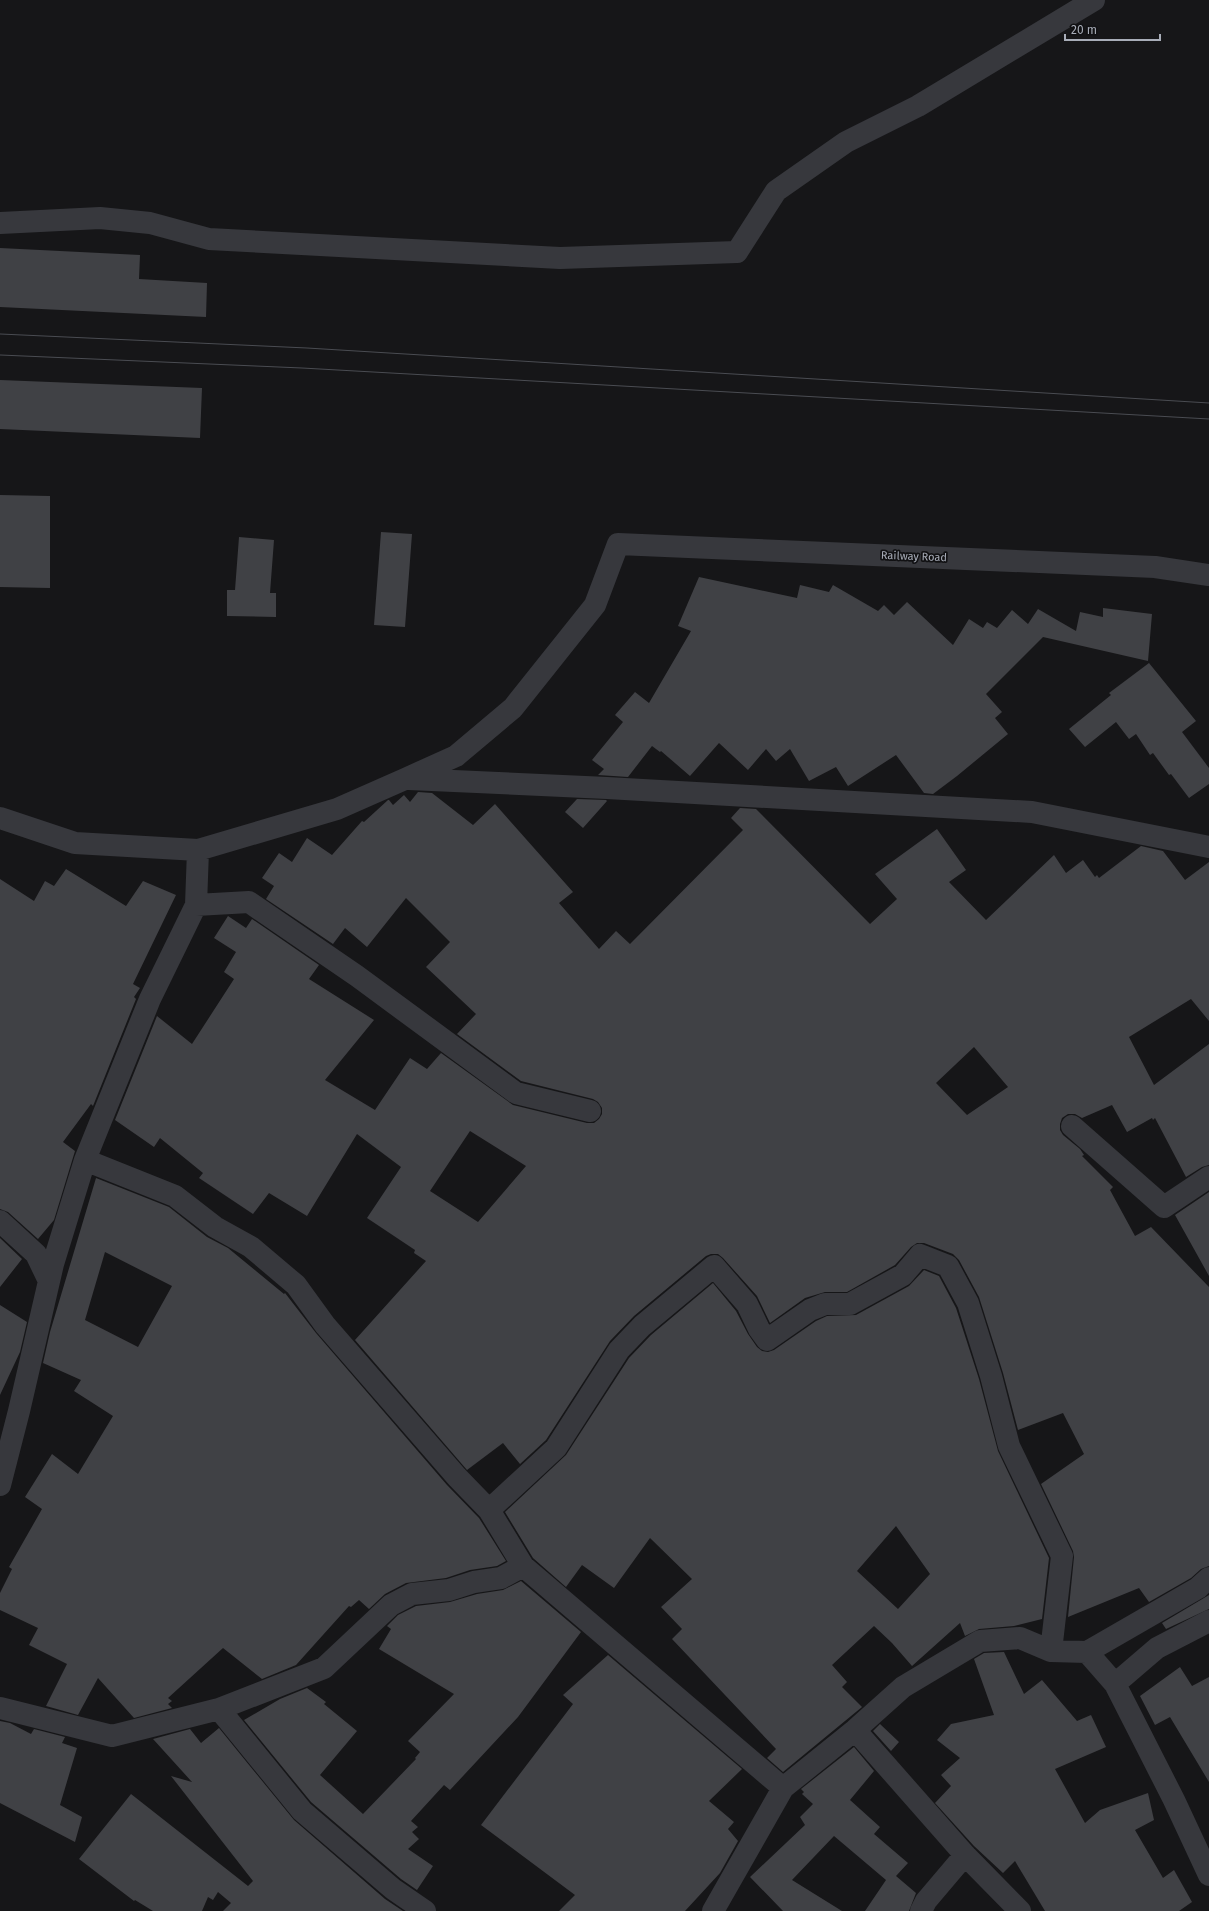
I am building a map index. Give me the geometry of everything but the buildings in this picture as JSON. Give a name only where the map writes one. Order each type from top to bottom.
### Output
[{"type":"street","points":[[0,223],[100,218],[150,223],[209,239],[560,258],[737,252],[776,192],[846,142],[918,106],[1094,0]]},
{"type":"street","name":"Railway Road","points":[[405,779],[456,756],[513,708],[595,605],[618,544],[1155,567],[1209,575]]},
{"type":"street","points":[[0,818],[75,842],[198,850],[337,809],[405,779],[607,788],[1032,812],[1209,847]]},
{"type":"street","points":[[0,1485],[53,1264],[85,1160],[150,999],[196,905],[198,850]]},
{"type":"street","points":[[196,905],[249,902],[357,976],[516,1093],[590,1111]]},
{"type":"street","points":[[1072,1126],[1164,1207],[1209,1177]]},
{"type":"street","points":[[85,1160],[175,1196],[215,1226],[251,1247],[296,1285],[325,1325],[457,1477],[489,1510],[524,1566],[783,1788]]},
{"type":"street","points":[[0,1221],[36,1254],[49,1281]]},
{"type":"street","points":[[489,1510],[556,1448],[619,1350],[642,1326],[714,1266],[747,1304],[759,1329],[767,1340],[810,1310],[825,1304],[850,1304],[903,1275],[920,1255],[948,1266],[968,1303],[991,1376],[1009,1446],[1062,1556],[1051,1651]]},
{"type":"street","points":[[0,1708],[112,1736],[219,1709],[324,1668],[390,1605],[412,1594],[449,1590],[474,1582],[501,1578],[524,1566]]},
{"type":"street","points":[[713,1911],[783,1788],[855,1730],[903,1687],[980,1641],[1020,1638],[1051,1651],[1087,1652],[1198,1588],[1209,1578]]},
{"type":"street","points":[[1115,1684],[1157,1648],[1209,1620]]},
{"type":"street","points":[[1087,1652],[1115,1684],[1174,1800],[1209,1875]]},
{"type":"street","points":[[219,1709],[302,1811],[393,1889],[425,1911]]},
{"type":"street","points":[[855,1730],[965,1855],[1020,1911]]},
{"type":"street","points":[[921,1911],[926,1901],[965,1855]]},
{"type":"tram line","points":[[0,334],[307,348],[1209,403]]},
{"type":"tram line","points":[[0,355],[302,368],[1209,419]]}]
